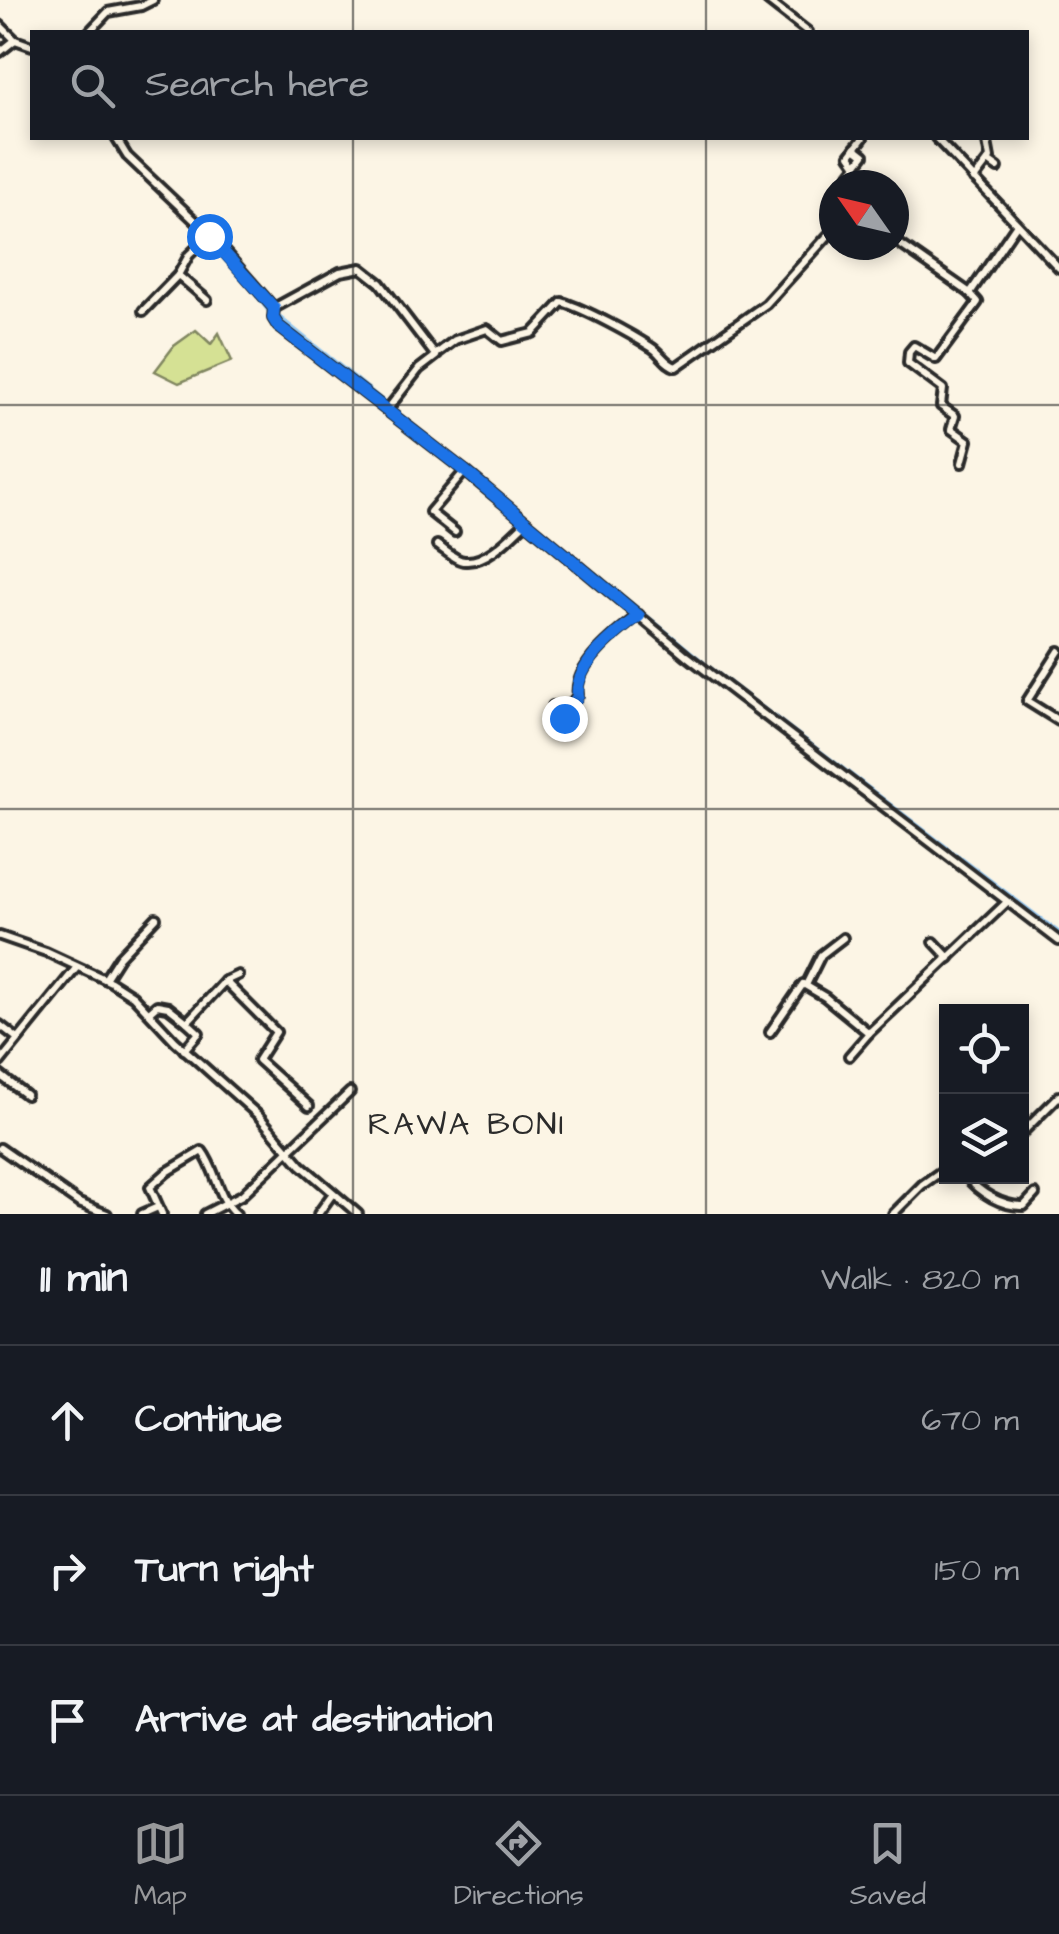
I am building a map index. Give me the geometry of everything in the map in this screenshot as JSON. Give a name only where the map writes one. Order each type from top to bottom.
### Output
[{"type":"street","points":[[91,30],[116,8],[140,6],[153,0]]},
{"type":"street","points":[[767,0],[805,30]]},
{"type":"street","points":[[0,26],[15,40],[30,45]]},
{"type":"street","points":[[0,52],[15,40]]},
{"type":"street","points":[[117,140],[274,313],[278,326],[389,407],[639,616],[1059,941]]},
{"type":"street","points":[[853,170],[857,164],[850,156],[861,140]]},
{"type":"street","points":[[938,140],[1059,268]]},
{"type":"street","points":[[974,180],[988,160],[987,142]]},
{"type":"street","points":[[988,160],[998,168]]},
{"type":"street","points":[[970,293],[1016,224]]},
{"type":"street","points":[[143,311],[208,237]]},
{"type":"street","points":[[389,407],[419,369],[452,342],[487,329],[502,341],[534,333],[562,302],[641,341],[672,367],[679,366],[766,304],[819,246]]},
{"type":"street","points":[[909,250],[978,302],[936,358],[914,346],[909,352],[908,363],[943,388],[941,406],[955,416],[950,429],[968,441],[962,462]]},
{"type":"street","points":[[274,313],[340,272],[354,267],[366,269],[436,356]]},
{"type":"street","points":[[178,275],[207,300]]},
{"type":"street","points":[[455,532],[430,512],[465,471]]},
{"type":"street","points":[[438,545],[462,562],[480,558],[526,522]]},
{"type":"street","points":[[553,706],[565,718],[565,712],[578,696],[576,686],[583,669],[610,638],[639,616]]},
{"type":"street","points":[[1059,651],[1027,701],[1059,721]]},
{"type":"street","points":[[849,1056],[1007,902]]},
{"type":"street","points":[[105,979],[119,957],[156,918]]},
{"type":"street","points":[[0,936],[105,979],[132,996],[358,1214]]},
{"type":"street","points":[[806,985],[820,955],[844,938]]},
{"type":"street","points":[[934,942],[948,958]]},
{"type":"street","points":[[1,1058],[76,967]]},
{"type":"street","points":[[187,1022],[225,981],[238,975]]},
{"type":"street","points":[[225,981],[276,1032],[258,1060],[309,1106]]},
{"type":"street","points":[[770,1032],[800,986],[806,985],[870,1032]]},
{"type":"street","points":[[149,1012],[157,1005],[168,1007],[199,1033],[184,1050]]},
{"type":"street","points":[[0,1025],[18,1039]]},
{"type":"street","points":[[1,1077],[26,1095]]},
{"type":"street","points":[[205,1214],[226,1205],[350,1092]]},
{"type":"street","points":[[1029,1126],[1059,1096]]},
{"type":"street","points":[[0,1148],[79,1202],[108,1214]]},
{"type":"street","points":[[142,1214],[160,1211],[150,1191],[152,1184],[202,1152],[213,1166],[226,1205],[236,1214]]},
{"type":"street","points":[[892,1214],[939,1173]]},
{"type":"street","points":[[973,1184],[980,1192],[1010,1206],[1024,1206],[1035,1194]]},
{"type":"street","points":[[318,1214],[334,1193]]},
{"type":"green space","points":[[196,330],[211,344],[219,333],[232,361],[179,383],[155,371],[174,346]]},
{"type":"waterway","points":[[113,140],[132,165]]},
{"type":"waterway","points":[[188,219],[218,249]]},
{"type":"waterway","points":[[237,269],[269,310],[460,464]]},
{"type":"waterway","points":[[497,494],[709,668],[1059,934]]},
{"type":"district","name":"RAWA BONI","points":[[467,1124]]},
{"type":"route","points":[[209,236],[274,308],[273,318],[278,326],[465,471],[639,616],[610,638],[583,669],[576,686],[578,696],[564,718]]}]
